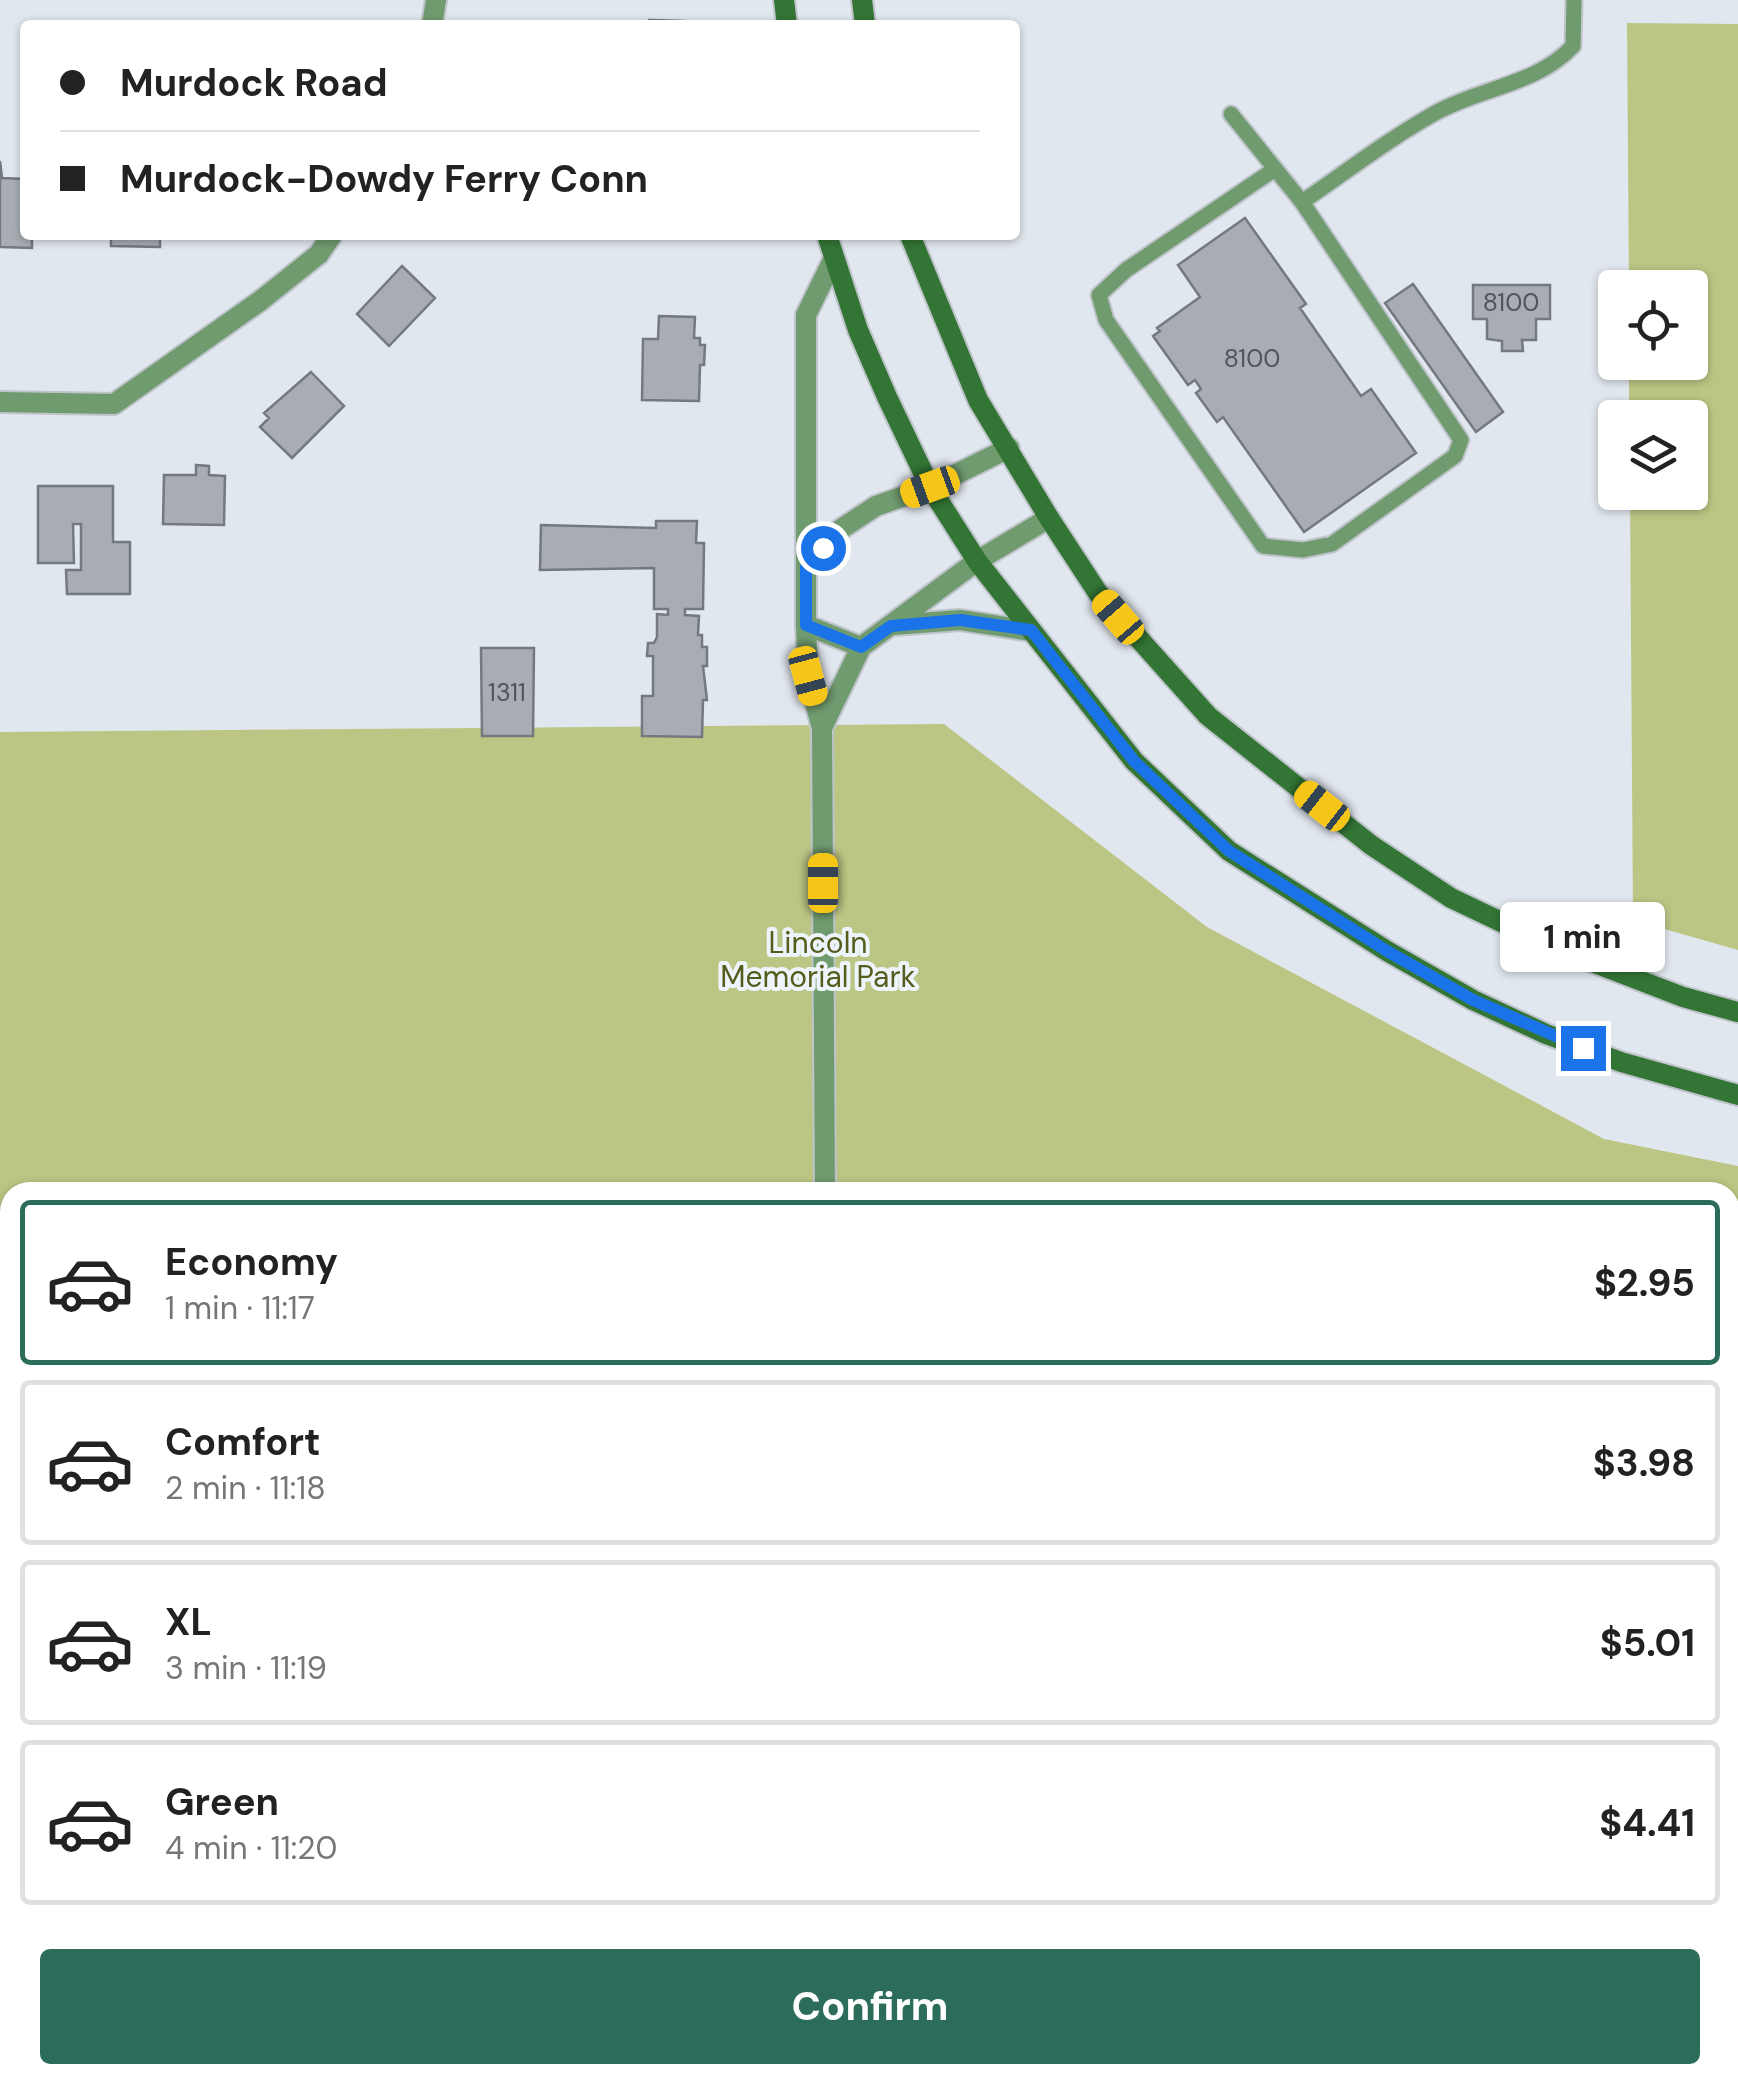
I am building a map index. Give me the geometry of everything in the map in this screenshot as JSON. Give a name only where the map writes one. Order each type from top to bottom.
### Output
[{"type":"main road","points":[[829,240],[858,330],[930,487],[977,561],[1134,761],[1229,851],[1387,951],[1473,1000],[1620,1062],[1738,1095]]},
{"type":"main road","points":[[912,240],[978,400],[1049,518],[1098,593],[1208,716],[1371,846],[1451,898],[1558,949],[1683,996],[1738,1012]]},
{"type":"street","points":[[0,402],[114,404],[260,301],[318,254],[328,240]]},
{"type":"street","points":[[825,1182],[822,728],[808,676],[806,625],[806,316],[834,258]]},
{"type":"street","points":[[806,567],[840,529],[876,506],[930,487],[1009,448]]},
{"type":"street","points":[[822,728],[861,647],[977,561],[1049,518]]},
{"type":"street","points":[[891,626],[960,620],[1031,630]]},
{"type":"street","points":[[806,625],[861,647]]},
{"type":"lane","points":[[1302,202],[1434,114],[1559,62],[1573,46],[1574,0]]},
{"type":"lane","points":[[1230,114],[1275,169],[1302,202],[1461,440],[1455,456],[1332,544],[1303,550],[1263,546],[1106,320],[1098,295],[1126,270],[1275,169]]},
{"type":"green space","points":[[1627,23],[1738,24],[1738,950],[1633,920],[1630,510],[1708,510],[1708,400],[1629,400],[1629,380],[1708,380],[1708,270],[1629,270]]},
{"type":"green space","name":"Lincoln Memorial Park","points":[[944,724],[1207,927],[1604,1139],[1738,1166],[1738,1182],[0,1182],[0,732]]},
{"type":"building","points":[[0,161],[2,178],[20,179],[20,240],[32,240],[32,248],[0,247]]},
{"type":"building","points":[[1245,218],[1306,304],[1300,308],[1361,396],[1371,389],[1416,453],[1304,532],[1223,417],[1217,422],[1196,393],[1201,389],[1195,380],[1188,385],[1153,336],[1160,331],[1157,328],[1200,297],[1178,265]]},
{"type":"building","points":[[111,240],[160,240],[160,247],[111,246]]},
{"type":"building","points":[[402,266],[435,298],[389,346],[357,314]]},
{"type":"building","points":[[1413,284],[1503,412],[1476,432],[1385,303]]},
{"type":"building","points":[[1473,285],[1550,285],[1550,319],[1536,319],[1536,340],[1522,340],[1523,351],[1502,351],[1502,341],[1487,339],[1487,319],[1473,319]]},
{"type":"building","points":[[659,316],[695,317],[694,338],[700,338],[700,345],[705,345],[699,401],[642,400],[643,339],[658,339]]},
{"type":"building","points":[[311,372],[344,406],[292,458],[260,427],[269,418],[264,413]]},
{"type":"building","points":[[196,465],[209,466],[209,475],[225,476],[224,525],[163,524],[164,475],[196,475]]},
{"type":"building","points":[[38,486],[113,486],[113,542],[130,542],[130,594],[67,594],[66,570],[81,570],[81,524],[73,524],[74,563],[38,563]]},
{"type":"building","points":[[656,521],[697,521],[696,543],[704,543],[703,609],[685,609],[685,615],[699,616],[698,635],[702,635],[702,647],[707,647],[702,737],[642,736],[642,696],[653,696],[653,656],[647,656],[648,643],[654,643],[657,637],[657,614],[668,615],[668,609],[654,609],[654,568],[540,570],[541,525],[656,528]]},
{"type":"building","points":[[481,648],[534,648],[533,736],[482,736]]},
{"type":"route","points":[[823,548],[806,567],[806,625],[861,647],[891,626],[960,620],[1031,630],[1134,761],[1229,851],[1387,951],[1473,1000],[1583,1048]]}]
